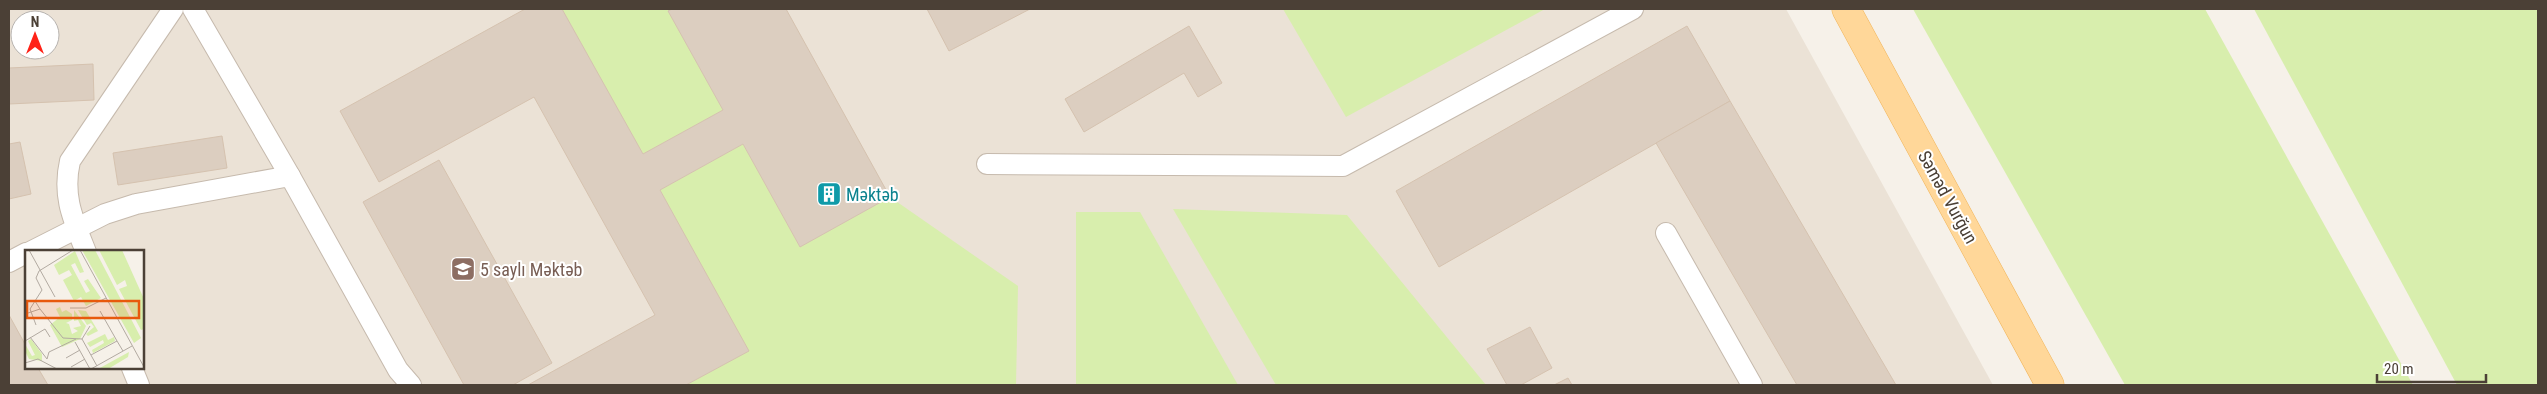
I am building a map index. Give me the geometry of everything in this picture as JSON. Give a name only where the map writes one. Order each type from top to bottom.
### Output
[{"type":"main road","name":"Səməd Vurğun","points":[[1846,9],[2050,385]]},
{"type":"lane","points":[[85,250],[67,200],[66,178],[70,161],[173,9]]},
{"type":"lane","points":[[194,9],[398,370],[411,385]]},
{"type":"lane","points":[[987,164],[1343,166],[1633,9]]},
{"type":"lane","points":[[34,250],[105,214],[136,204],[290,176]]},
{"type":"lane","points":[[1666,233],[1752,385]]},
{"type":"lane","points":[[9,262],[25,254]]},
{"type":"lane","points":[[132,369],[139,385]]},
{"type":"shaded area","points":[[9,9],[1786,9],[1993,385],[9,385]]},
{"type":"green space","points":[[562,9],[672,9],[668,11],[723,110],[643,154]]},
{"type":"green space","points":[[1283,9],[1545,9],[1346,117]]},
{"type":"green space","points":[[1913,9],[2205,9],[2413,385],[2125,385]]},
{"type":"green space","points":[[2254,9],[2538,9],[2538,385],[2457,385]]},
{"type":"green space","points":[[743,144],[800,247],[890,197],[1018,286],[1016,385],[686,385],[748,351],[660,190]]},
{"type":"green space","points":[[1173,209],[1347,215],[1486,385],[1276,385]]},
{"type":"green space","points":[[1076,212],[1140,212],[1238,385],[1076,385]]},
{"type":"building","name":"Məktəb","points":[[525,9],[562,9],[643,154],[723,110],[668,11],[672,9],[786,9],[890,197],[800,247],[743,144],[660,190],[749,351],[686,385],[528,385],[655,315],[534,97],[379,182],[340,111]]},
{"type":"building","points":[[927,9],[1030,9],[949,51]]},
{"type":"building","points":[[1189,26],[1222,83],[1198,97],[1184,73],[1084,132],[1065,99]]},
{"type":"building","points":[[1687,26],[1730,101],[1439,267],[1396,191]]},
{"type":"building","points":[[93,64],[94,100],[9,104],[9,68]]},
{"type":"building","points":[[1730,101],[1896,385],[1797,385],[1656,143]]},
{"type":"building","points":[[222,136],[227,168],[118,185],[113,153]]},
{"type":"building","points":[[20,142],[31,194],[9,199],[9,144]]},
{"type":"building","points":[[439,160],[552,363],[513,385],[464,385],[363,202]]},
{"type":"building","points":[[9,315],[25,344],[25,369],[39,369],[48,385],[9,385]]},
{"type":"building","points":[[1530,327],[1552,368],[1521,385],[1507,385],[1487,349]]},
{"type":"building","points":[[1568,378],[1572,385],[1554,385]]},
{"type":"place","name":"Məktəb","points":[[829,194]]},
{"type":"place","name":"5 saylı Məktəb","points":[[463,269]]}]
